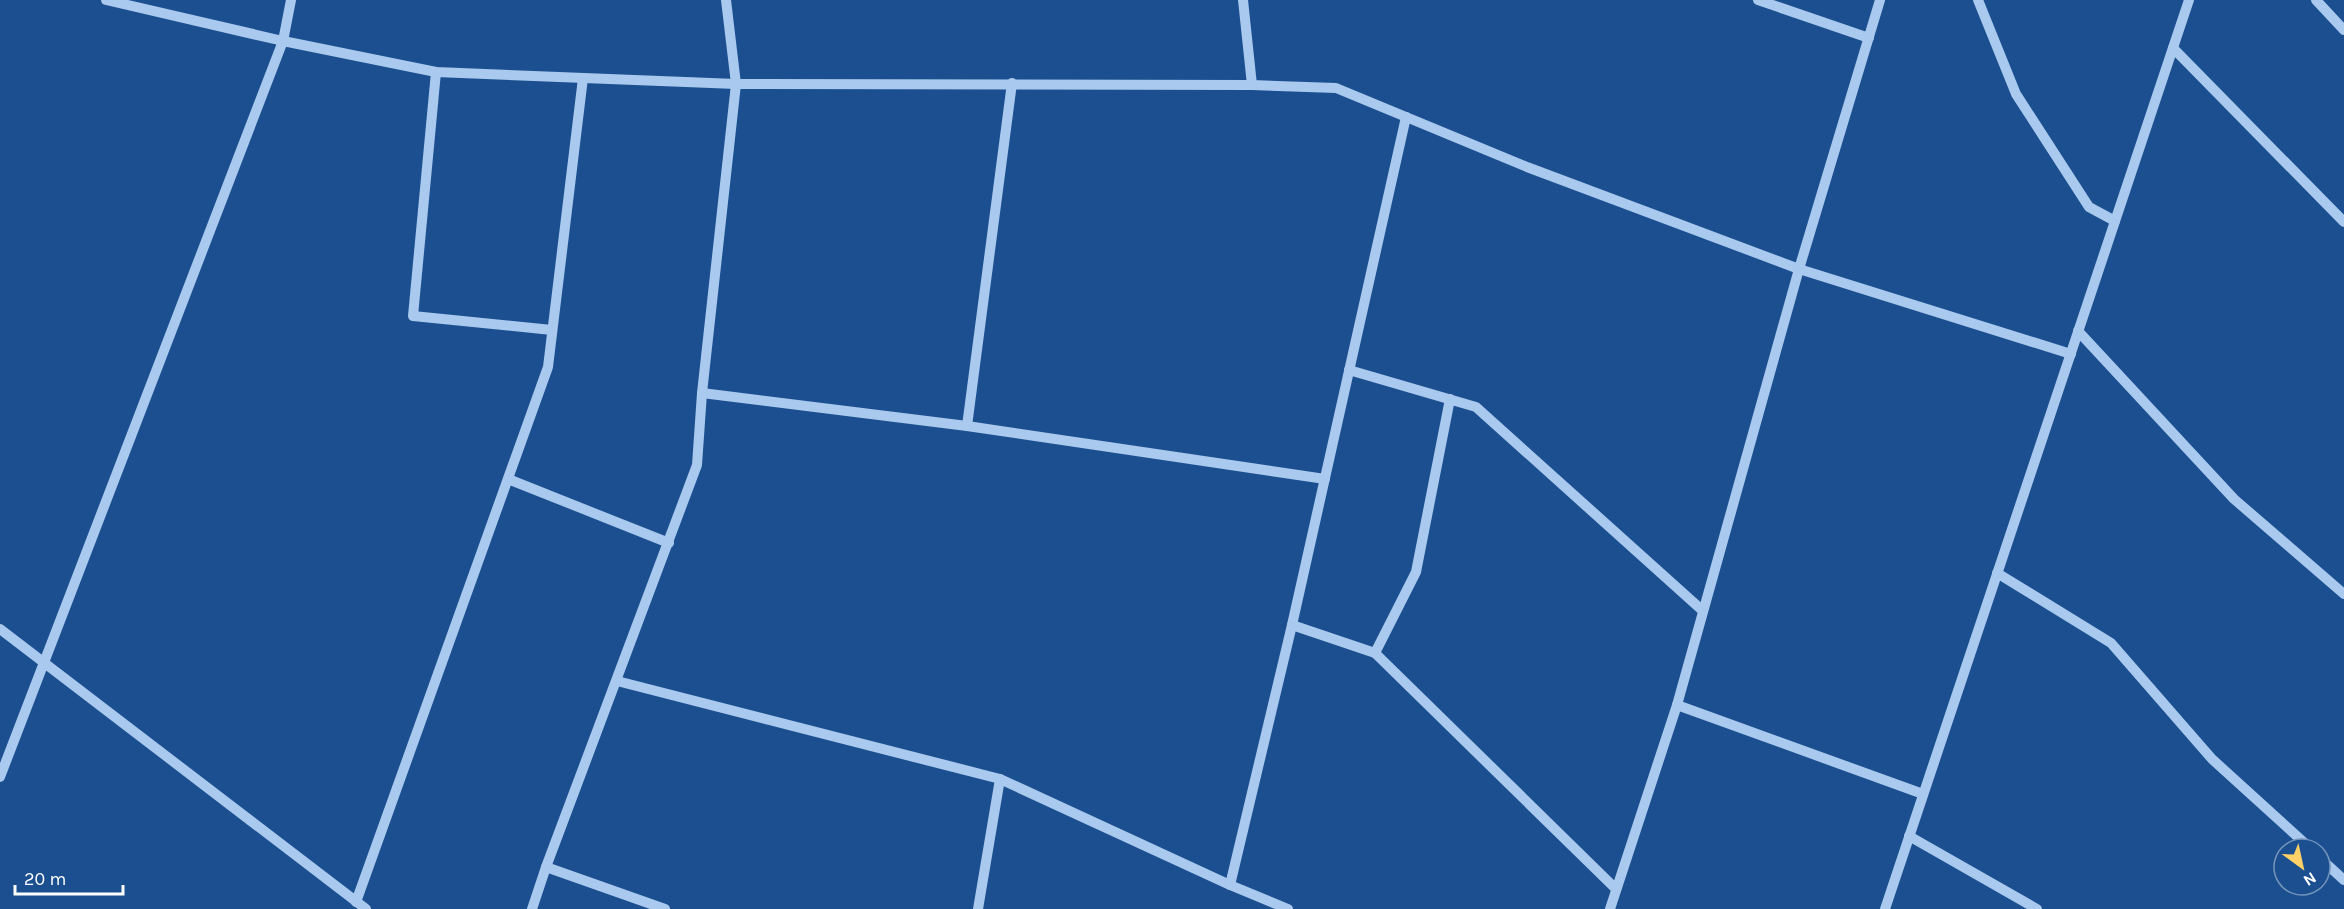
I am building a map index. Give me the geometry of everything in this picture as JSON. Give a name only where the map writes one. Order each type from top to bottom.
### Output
[{"type":"street","points":[[106,0],[283,41],[436,72],[736,84],[1252,84],[1336,88],[1527,167],[1799,269],[2071,354]]},
{"type":"street","points":[[0,777],[283,41],[291,0]]},
{"type":"street","points":[[532,909],[697,465],[702,393],[736,84],[726,0]]},
{"type":"street","points":[[1243,0],[1252,84]]},
{"type":"street","points":[[1758,0],[1869,38]]},
{"type":"street","points":[[1610,909],[1677,705],[1799,269],[1881,0]]},
{"type":"street","points":[[1978,0],[2016,94],[2089,207],[2115,221]]},
{"type":"street","points":[[1885,909],[2189,0]]},
{"type":"street","points":[[2316,0],[2344,30]]},
{"type":"street","points":[[2173,48],[2344,222]]},
{"type":"street","points":[[436,72],[413,316],[552,330]]},
{"type":"street","points":[[356,902],[548,367],[583,78]]},
{"type":"street","points":[[967,426],[1012,83]]},
{"type":"street","points":[[1230,885],[1292,625],[1406,117]]},
{"type":"street","points":[[2078,331],[2234,499],[2344,594]]},
{"type":"street","points":[[1349,370],[1476,407],[1703,611]]},
{"type":"street","points":[[702,393],[967,426],[1325,479]]},
{"type":"street","points":[[1376,653],[1416,572],[1450,399]]},
{"type":"street","points":[[507,479],[669,543]]},
{"type":"street","points":[[1997,573],[2111,643],[2212,759],[2297,837]]},
{"type":"street","points":[[1292,625],[1376,653],[1616,889]]},
{"type":"street","points":[[0,629],[366,909]]},
{"type":"street","points":[[617,681],[1000,779],[1230,885],[1288,909]]},
{"type":"street","points":[[1677,705],[1923,794]]},
{"type":"street","points":[[978,909],[1000,779]]},
{"type":"street","points":[[1909,836],[2037,909]]},
{"type":"street","points":[[546,867],[665,909]]},
{"type":"street","points":[[2332,869],[2344,880]]}]
